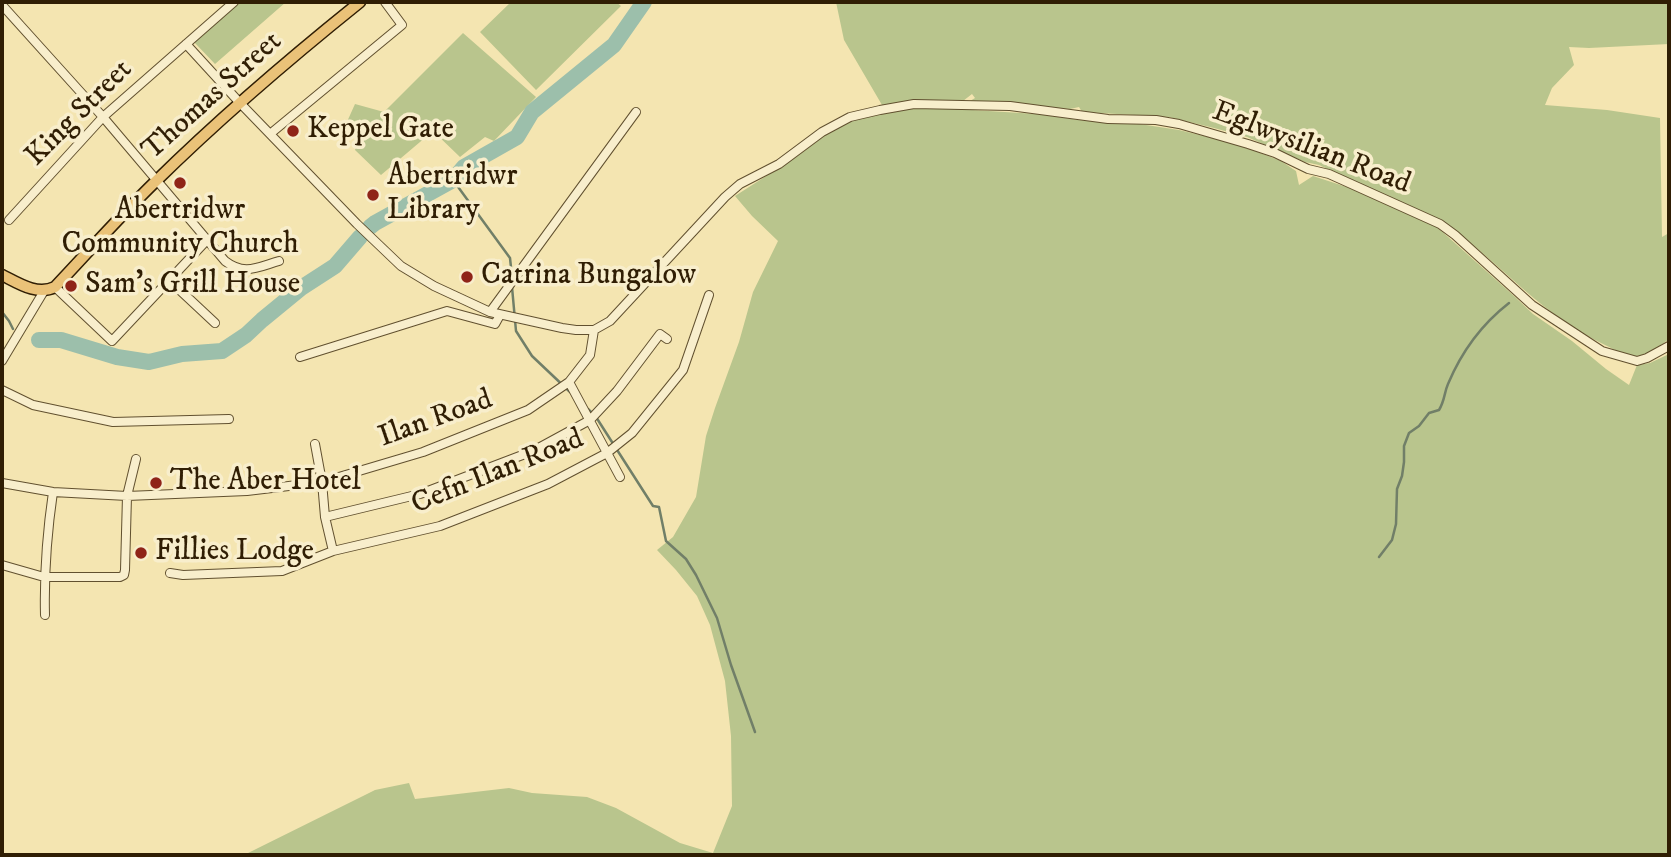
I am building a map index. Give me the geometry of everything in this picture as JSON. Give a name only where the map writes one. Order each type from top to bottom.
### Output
[{"type":"main road","name":"Thomas Street","points":[[50,289],[157,180],[240,103],[360,2]]},
{"type":"main road","points":[[2,275],[33,289],[50,289]]},
{"type":"street","name":"King Street","points":[[9,220],[103,117],[234,2]]},
{"type":"street","points":[[270,134],[402,25],[385,2]]},
{"type":"street","points":[[2,5],[103,117],[225,261],[233,268],[247,271],[279,261]]},
{"type":"street","points":[[186,44],[357,224],[401,266],[434,286],[490,312],[555,327],[594,330]]},
{"type":"street","name":"Eglwysilian Road","points":[[594,330],[610,321],[740,184],[779,164],[816,136],[849,117],[915,104],[1010,106],[1108,119],[1156,120],[1248,144],[1308,169],[1329,174],[1440,224],[1455,234],[1532,305],[1602,351],[1637,361],[1669,346]]},
{"type":"street","points":[[490,312],[636,112]]},
{"type":"street","points":[[2,361],[50,289],[113,341],[207,240]]},
{"type":"street","points":[[169,280],[215,323]]},
{"type":"street","name":"Cefn Ilan Road","points":[[170,573],[183,575],[282,571],[333,551],[440,526],[548,484],[607,453],[632,433],[683,370],[709,295]]},
{"type":"street","points":[[300,357],[447,312],[495,324],[500,315]]},
{"type":"street","name":"Ilan Road","points":[[2,483],[53,492],[127,496],[247,491],[322,482],[423,452],[528,410],[569,382],[590,355],[594,330]]},
{"type":"street","points":[[325,517],[420,494],[533,451],[590,420],[617,391],[660,334],[667,339]]},
{"type":"street","points":[[569,382],[620,477]]},
{"type":"street","points":[[2,390],[33,405],[113,422],[229,419]]},
{"type":"street","points":[[316,444],[325,517],[333,551]]},
{"type":"street","points":[[2,565],[44,577],[124,575],[127,496],[136,460]]},
{"type":"street","points":[[44,615],[47,533],[53,492]]},
{"type":"green space","points":[[241,2],[286,2],[215,64],[194,42]]},
{"type":"green space","points":[[511,2],[616,2],[621,6],[536,90],[480,32]]},
{"type":"green space","points":[[836,2],[1669,2],[1669,44],[1569,47],[1574,65],[1552,88],[1545,105],[1660,118],[1662,237],[1669,233],[1669,339],[1640,356],[1628,355],[1612,348],[1562,320],[1450,227],[1319,165],[1305,162],[1247,137],[1169,117],[1082,112],[1079,107],[1070,109],[970,101],[975,98],[972,94],[963,101],[913,101],[882,105],[844,40]]},
{"type":"green space","points":[[463,33],[536,97],[494,141],[485,137],[460,157],[433,131],[381,175],[355,150],[358,138],[353,134],[354,129],[346,124],[355,104],[384,112]]},
{"type":"green space","points":[[924,107],[1133,123],[1179,130],[1237,144],[1281,161],[1296,171],[1299,185],[1313,176],[1356,190],[1437,227],[1533,314],[1629,385],[1637,365],[1650,363],[1669,354],[1669,855],[244,855],[375,790],[409,783],[415,799],[509,788],[532,793],[587,797],[616,808],[680,843],[713,853],[732,806],[731,736],[725,681],[710,625],[697,596],[657,550],[673,537],[696,497],[706,436],[739,342],[753,292],[778,241],[735,196],[852,120]]},
{"type":"waterway","points":[[370,227],[453,180],[464,167],[517,137],[532,112],[614,45],[644,2]]},
{"type":"waterway","points":[[453,180],[510,258],[512,277]]},
{"type":"waterway","points":[[39,340],[61,340],[117,357],[149,362],[182,354],[222,351],[246,335],[301,288],[335,266],[360,237]]},
{"type":"waterway","points":[[512,287],[516,331],[532,356],[570,392]]},
{"type":"waterway","points":[[1379,557],[1392,540],[1396,524],[1397,489],[1402,476],[1404,446],[1409,433],[1419,426],[1429,413],[1439,410],[1448,384],[1466,350],[1490,320],[1509,303]]},
{"type":"waterway","points":[[2,312],[13,329]]},
{"type":"waterway","points":[[588,409],[596,417],[653,506],[659,507],[666,541],[686,559],[696,575],[717,618],[755,732]]},
{"type":"place","name":"Keppel Gate","points":[[293,131]]},
{"type":"place","name":"Abertridwr Community Church","points":[[180,183]]},
{"type":"place","name":"Abertridwr Library","points":[[373,195]]},
{"type":"place","name":"Catrina Bungalow","points":[[467,277]]},
{"type":"place","name":"Sam's Grill House","points":[[71,286]]},
{"type":"place","name":"The Aber Hotel","points":[[156,483]]},
{"type":"place","name":"Fillies Lodge","points":[[141,553]]}]
